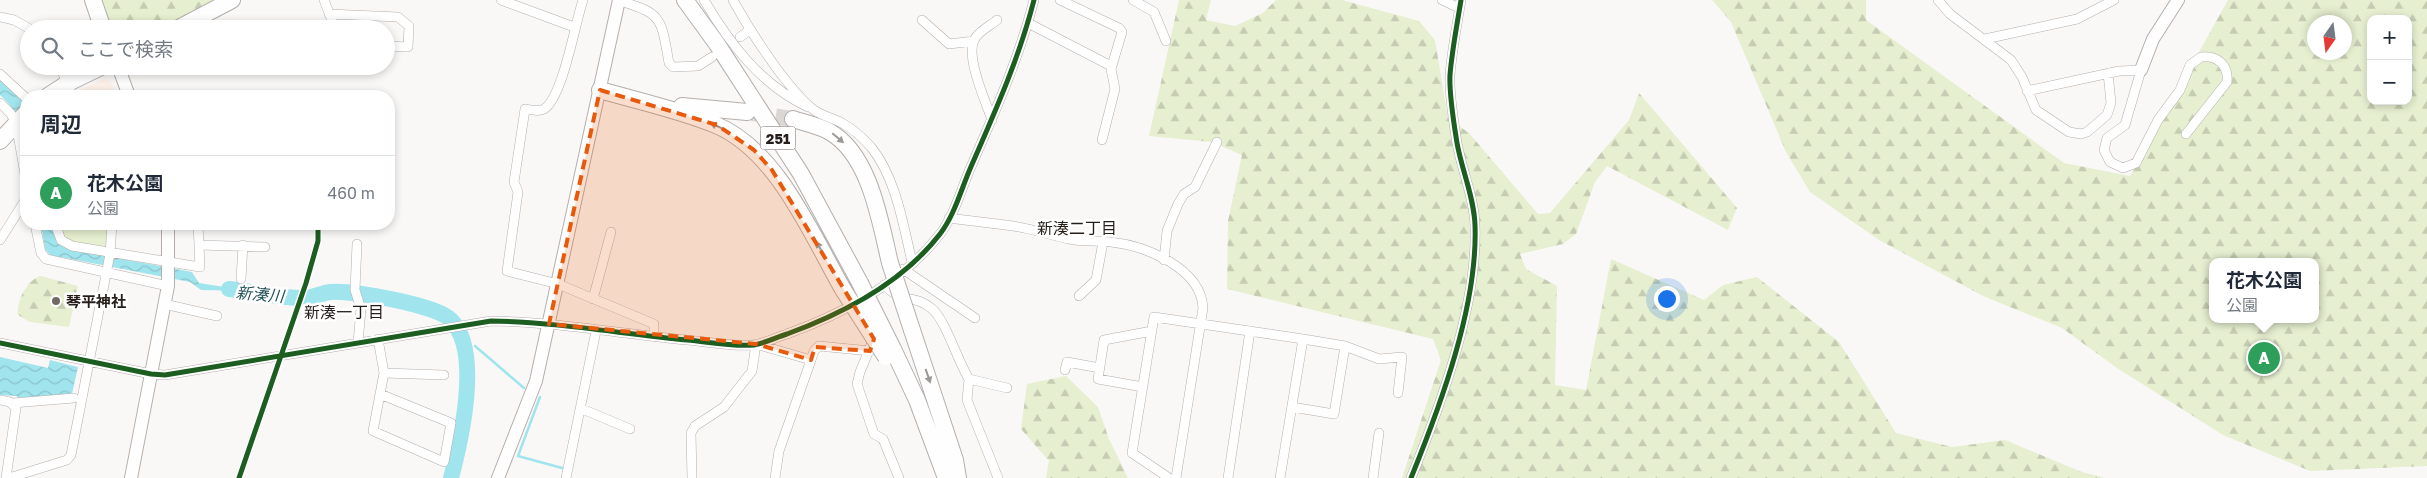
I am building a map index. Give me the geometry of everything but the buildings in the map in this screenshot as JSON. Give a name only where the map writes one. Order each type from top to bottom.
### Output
[{"type":"highway","points":[[93,0],[100,20]]},
{"type":"highway","points":[[194,20],[232,0]]},
{"type":"highway","name":"251","points":[[685,0],[722,52],[796,166],[860,282],[889,353],[917,400],[946,478]]},
{"type":"highway","points":[[70,90],[91,75]]},
{"type":"highway","points":[[600,90],[717,125],[754,150],[772,170],[791,198],[844,291],[889,353]]},
{"type":"highway","points":[[618,95],[688,107],[748,112]]},
{"type":"highway","points":[[0,142],[20,119]]},
{"type":"highway","points":[[793,119],[830,132],[852,150],[873,194],[897,266],[912,330],[955,460],[958,478]]},
{"type":"street","points":[[324,0],[332,20]]},
{"type":"street","points":[[501,0],[574,27]]},
{"type":"street","points":[[583,0],[574,27],[568,64],[552,100],[539,111],[525,109],[514,182],[518,192],[507,271],[558,284],[654,324],[654,337]]},
{"type":"street","points":[[498,478],[536,381],[550,324],[619,0],[642,7],[658,20],[669,63],[673,67],[698,66],[712,57]]},
{"type":"street","points":[[704,0],[757,74],[789,98],[853,130],[871,148],[879,160],[900,213],[912,262]]},
{"type":"street","points":[[733,0],[750,30],[797,93],[815,111]]},
{"type":"street","points":[[0,343],[151,374],[165,375],[492,321],[550,324],[596,331],[741,345],[756,344],[793,332],[858,303],[884,285],[897,266],[912,262],[939,236],[949,218],[992,120],[1019,52],[1034,0]]},
{"type":"street","points":[[1060,0],[1118,28],[1122,32],[1111,66],[1115,90],[1102,140]]},
{"type":"street","points":[[1133,0],[1154,12],[1166,41]]},
{"type":"street","points":[[1411,478],[1431,428],[1454,356],[1472,281],[1476,250],[1474,209],[1458,144],[1450,77],[1460,4],[1442,0]]},
{"type":"street","points":[[1938,0],[1950,14],[2011,60],[2022,77],[2031,104],[2042,116],[2069,132],[2082,134],[2094,127],[2110,109],[2108,73]]},
{"type":"street","points":[[1985,39],[2077,19],[2114,0]]},
{"type":"street","points":[[2178,0],[2152,39],[2125,125],[2111,134],[2105,143],[2104,150],[2110,162],[2123,168],[2136,163],[2158,120],[2180,90],[2190,65],[2201,57],[2215,58],[2220,61],[2226,70],[2227,82],[2186,134]]},
{"type":"street","points":[[329,14],[398,17],[410,26],[408,47],[395,46]]},
{"type":"street","points":[[0,17],[20,23]]},
{"type":"street","points":[[922,20],[949,44],[974,41]]},
{"type":"street","points":[[992,120],[973,62],[974,41],[976,36],[997,20]]},
{"type":"street","points":[[1028,23],[1111,66]]},
{"type":"street","points":[[740,37],[750,30]]},
{"type":"street","points":[[2027,91],[2108,73],[2141,70]]},
{"type":"street","points":[[0,74],[20,92]]},
{"type":"street","points":[[64,75],[70,90]]},
{"type":"street","points":[[121,75],[127,90]]},
{"type":"street","points":[[0,103],[11,114],[20,119]]},
{"type":"street","points":[[1164,260],[1167,231],[1178,204],[1184,194],[1195,187],[1217,142]]},
{"type":"street","points":[[0,240],[20,208]]},
{"type":"street","points":[[949,218],[1015,226],[1082,241],[1103,242],[1141,249],[1181,269],[1199,287],[1202,298],[1202,324],[1176,478]]},
{"type":"street","points":[[36,230],[41,253],[46,259],[168,284]]},
{"type":"street","points":[[57,230],[58,235],[66,243],[110,255],[200,267],[198,230]]},
{"type":"street","points":[[13,403],[16,408],[8,478],[70,458],[107,272],[112,230]]},
{"type":"street","points":[[131,478],[168,284],[168,230]]},
{"type":"street","points":[[593,299],[611,232]]},
{"type":"street","points":[[1079,296],[1096,280],[1103,242]]},
{"type":"street","points":[[357,244],[356,294],[361,309],[358,343]]},
{"type":"street","points":[[199,245],[265,247]]},
{"type":"street","points":[[241,279],[243,245]]},
{"type":"street","points":[[897,266],[975,318]]},
{"type":"street","points":[[884,285],[894,295],[908,300],[921,301],[938,314],[962,369],[969,380],[967,400],[998,478]]},
{"type":"street","points":[[858,303],[871,322],[876,335],[858,378],[858,390],[874,434],[884,439],[899,478]]},
{"type":"street","points":[[164,304],[217,316]]},
{"type":"street","points":[[1169,478],[1132,453],[1154,317],[1345,346],[1378,359],[1402,357],[1398,393]]},
{"type":"street","points":[[1143,387],[1098,379],[1104,340],[1152,330]]},
{"type":"street","points":[[566,478],[596,331]]},
{"type":"street","points":[[1228,478],[1250,331]]},
{"type":"street","points":[[378,339],[384,373],[380,394],[373,432],[444,462],[450,423],[380,394]]},
{"type":"street","points":[[1280,478],[1304,339]]},
{"type":"street","points":[[756,344],[811,360]]},
{"type":"street","points":[[692,478],[691,433],[695,426],[724,407],[752,371],[756,344]]},
{"type":"street","points":[[775,478],[779,451],[814,351],[820,346],[870,352]]},
{"type":"street","points":[[1292,407],[1334,418],[1345,346]]},
{"type":"street","points":[[1065,370],[1066,362],[1100,368]]},
{"type":"street","points":[[384,373],[444,375]]},
{"type":"street","points":[[969,380],[1008,388]]},
{"type":"street","points":[[0,400],[13,403],[74,398]]},
{"type":"street","points":[[580,408],[630,429]]},
{"type":"street","points":[[1374,478],[1379,433]]},
{"type":"highlighted area","points":[[600,90],[717,125],[754,150],[772,170],[874,339],[870,351],[815,347],[811,360],[756,344],[549,324]]},
{"type":"shaded area","points":[[103,79],[110,81],[114,90],[80,90]]},
{"type":"green space","points":[[99,0],[219,0],[180,20],[107,20]]},
{"type":"green space","points":[[1179,0],[1211,0],[1206,20],[1235,26],[1263,13],[1276,0],[1342,0],[1419,21],[1435,40],[1448,118],[1469,133],[1538,214],[1550,213],[1629,120],[1639,93],[1737,208],[1728,230],[1607,166],[1595,182],[1576,234],[1563,244],[1520,254],[1526,269],[1557,286],[1555,385],[1586,390],[1611,259],[1704,300],[1723,285],[1757,277],[1839,342],[1896,433],[1952,447],[2005,440],[2082,472],[2105,478],[1402,478],[1441,360],[1433,339],[1227,289],[1228,221],[1242,155],[1212,142],[1149,136]]},
{"type":"green space","points":[[1712,0],[1866,0],[1866,20],[2064,163],[2130,176],[2228,0],[2427,0],[2427,466],[2310,471],[2223,435],[2117,368],[2062,328],[1983,296],[1879,240],[1810,192],[1786,152],[1731,22]]},
{"type":"green space","points":[[61,230],[110,230],[108,251],[74,243],[63,237]]},
{"type":"green space","points":[[41,276],[78,286],[69,327],[30,322],[18,315],[19,304],[27,286]]},
{"type":"green space","points":[[1066,376],[1098,407],[1109,439],[1128,478],[1046,478],[1049,461],[1021,429],[1027,384]]},
{"type":"water","points":[[0,79],[20,99],[20,120],[10,105],[0,95]]},
{"type":"water","points":[[42,230],[52,230],[57,242],[69,249],[192,272],[199,283],[250,291],[201,290],[190,282],[50,255],[45,249]]},
{"type":"water","points":[[0,357],[48,368],[50,360],[78,367],[72,394],[18,401],[17,396],[0,395]]},
{"type":"waterway","name":"新湊川","points":[[229,289],[295,298],[307,298],[330,292],[356,293],[412,304],[443,314],[451,320],[460,334],[465,352],[467,374],[464,419],[451,478]]},
{"type":"waterway","name":"新湊川","points":[[460,334],[464,337]]},
{"type":"waterway","points":[[475,346],[524,388]]},
{"type":"waterway","points":[[540,397],[518,456],[562,468]]},
{"type":"tunnel","points":[[752,113],[793,119]]},
{"type":"cycle path","points":[[0,343],[151,374],[165,375],[491,321],[565,326],[729,345],[754,345],[762,343],[829,317],[870,294],[908,267],[940,234],[953,211],[1005,86],[1021,44],[1034,0]]},
{"type":"cycle path","points":[[1411,478],[1434,418],[1455,354],[1464,321],[1474,256],[1474,215],[1457,143],[1450,91],[1451,66],[1461,0]]},
{"type":"cycle path","points":[[239,478],[306,283],[318,241],[318,230]]},
{"type":"place","name":"琴平神社","points":[[56,301]]},
{"type":"place","name":"花木公園","points":[[2264,358]]},
{"type":"district","name":"新湊二丁目","points":[[1077,228]]},
{"type":"district","name":"新湊一丁目","points":[[344,312]]}]
